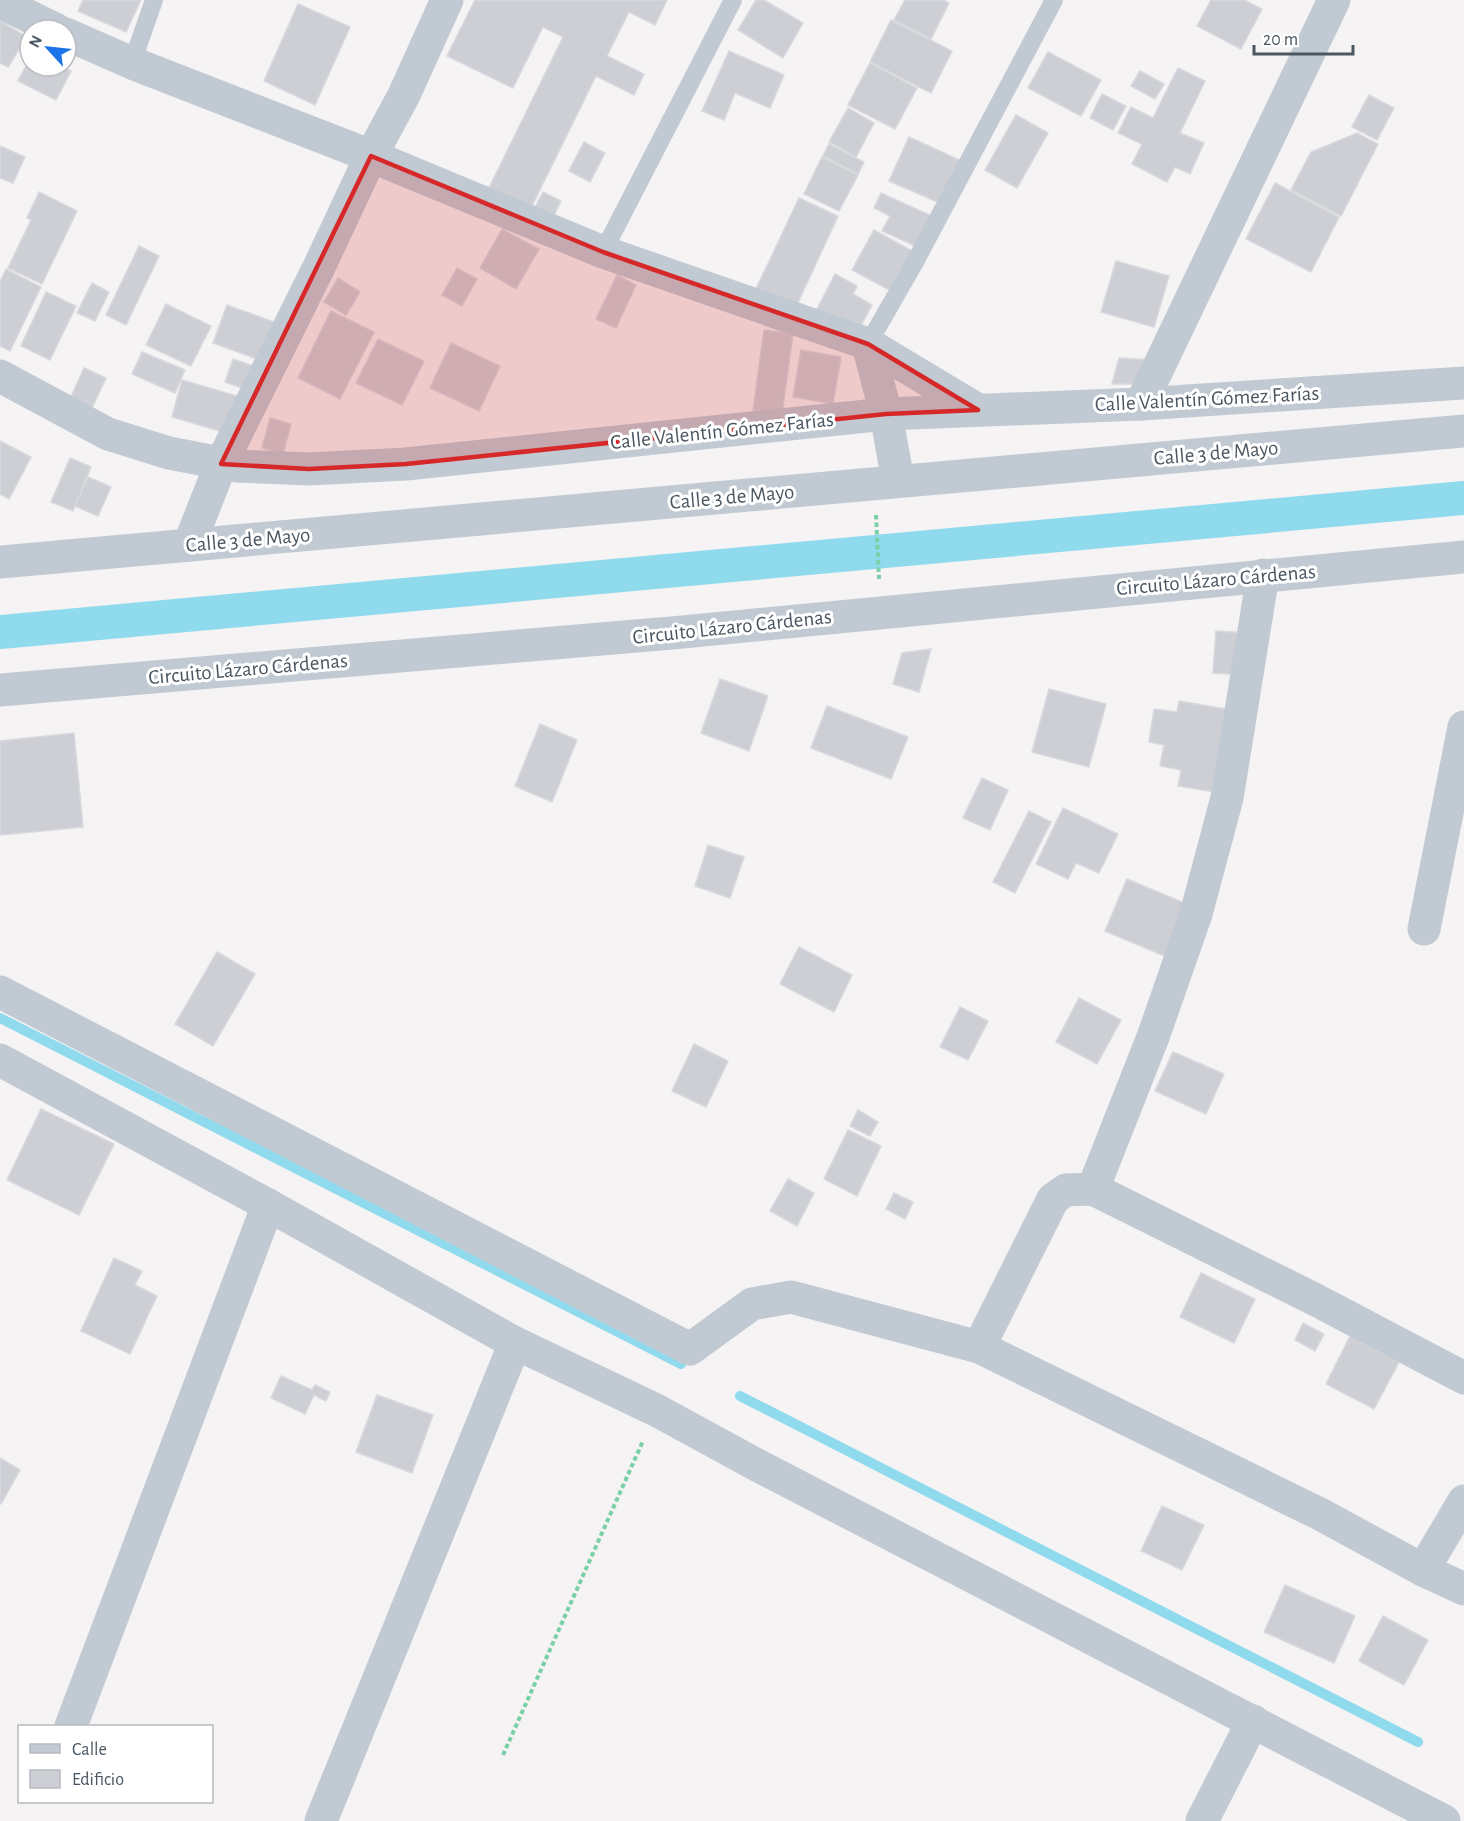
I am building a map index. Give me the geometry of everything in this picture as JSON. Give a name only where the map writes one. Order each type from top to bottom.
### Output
[{"type":"street","points":[[189,545],[221,464],[319,267],[371,156],[404,96],[447,0]]},
{"type":"street","points":[[1141,404],[1334,0]]},
{"type":"street","points":[[0,2],[33,18]]},
{"type":"street","points":[[78,39],[132,63],[371,156],[603,252],[868,344],[978,410]]},
{"type":"street","points":[[868,344],[886,414],[898,481]]},
{"type":"street","name":"Calle Valentín Gómez Farías","points":[[0,376],[108,434],[169,453],[237,466],[309,469],[406,464],[886,414],[1141,404],[1464,382]]},
{"type":"street","name":"Calle 3 de Mayo","points":[[0,562],[1464,431]]},
{"type":"street","name":"Circuito Lázaro Cárdenas","points":[[0,690],[672,633],[1464,557]]},
{"type":"street","points":[[1093,1189],[1153,1037],[1196,914],[1227,798],[1263,575]]},
{"type":"street","points":[[1424,929],[1464,727]]},
{"type":"street","points":[[0,992],[690,1348],[752,1304],[792,1297],[979,1347],[1320,1514],[1423,1570],[1464,1589]]},
{"type":"street","points":[[0,1060],[268,1205],[515,1343],[656,1410],[755,1464],[1444,1821]]},
{"type":"street","points":[[979,1347],[1053,1199],[1066,1190],[1093,1189],[1305,1294],[1464,1378]]},
{"type":"street","points":[[71,1725],[268,1205]]},
{"type":"street","points":[[321,1821],[515,1343]]},
{"type":"street","points":[[1423,1570],[1464,1501]]},
{"type":"street","points":[[1202,1821],[1253,1721]]},
{"type":"lane","points":[[132,63],[154,0]]},
{"type":"lane","points":[[603,252],[733,0]]},
{"type":"lane","points":[[868,344],[915,262],[1054,0]]},
{"type":"path","points":[[877,535],[879,579]]},
{"type":"path","points":[[502,1755],[656,1410]]},
{"type":"highlighted area","points":[[371,156],[603,252],[868,344],[978,410],[886,414],[406,464],[309,469],[221,464]]},
{"type":"building","points":[[83,0],[141,0],[126,32],[78,11]]},
{"type":"building","points":[[475,0],[667,0],[655,25],[629,12],[607,56],[644,74],[634,95],[596,76],[529,212],[487,192],[563,37],[543,27],[513,88],[447,56]]},
{"type":"building","points":[[756,0],[764,0],[803,23],[783,58],[738,30]]},
{"type":"building","points":[[905,0],[943,0],[949,3],[931,39],[894,20]]},
{"type":"building","points":[[1211,0],[1244,0],[1262,9],[1241,49],[1197,26]]},
{"type":"building","points":[[298,4],[350,27],[315,105],[264,81]]},
{"type":"building","points":[[891,20],[952,51],[931,93],[870,62]]},
{"type":"building","points":[[0,21],[18,32],[18,51],[8,67],[0,63]]},
{"type":"building","points":[[729,51],[784,75],[770,108],[735,93],[724,120],[702,111]]},
{"type":"building","points":[[1048,52],[1101,80],[1081,116],[1028,88]]},
{"type":"building","points":[[870,63],[917,88],[895,129],[848,105]]},
{"type":"building","points":[[1178,68],[1205,81],[1180,133],[1204,143],[1190,174],[1175,167],[1167,182],[1132,164],[1142,144],[1118,133],[1131,107],[1153,118]]},
{"type":"building","points":[[1140,71],[1164,84],[1155,99],[1131,86]]},
{"type":"building","points":[[20,78],[67,78],[56,100],[18,81]]},
{"type":"building","points":[[1102,94],[1126,106],[1113,130],[1090,118]]},
{"type":"building","points":[[1369,95],[1394,108],[1377,140],[1352,127]]},
{"type":"building","points":[[848,108],[874,123],[856,157],[829,142]]},
{"type":"building","points":[[1016,115],[1048,133],[1017,188],[985,170]]},
{"type":"building","points":[[1357,133],[1378,144],[1341,216],[1291,190],[1311,152]]},
{"type":"building","points":[[909,137],[962,161],[942,204],[889,181]]},
{"type":"building","points":[[584,142],[605,153],[590,182],[569,171]]},
{"type":"building","points":[[829,144],[864,162],[858,174],[823,156]]},
{"type":"building","points":[[0,146],[25,157],[13,183],[0,178]]},
{"type":"building","points":[[822,157],[858,175],[839,211],[804,194]]},
{"type":"building","points":[[1275,183],[1339,217],[1311,272],[1246,239]]},
{"type":"building","points":[[39,192],[77,211],[42,284],[8,268],[31,220],[27,218]]},
{"type":"building","points":[[543,192],[561,201],[551,222],[532,213]]},
{"type":"building","points":[[881,193],[934,217],[920,248],[882,231],[890,216],[874,208]]},
{"type":"building","points":[[799,198],[838,216],[796,307],[756,289]]},
{"type":"building","points":[[502,229],[539,249],[516,289],[480,268]]},
{"type":"building","points":[[874,230],[916,253],[895,293],[852,270]]},
{"type":"building","points":[[139,246],[159,256],[126,325],[106,315]]},
{"type":"building","points":[[1116,261],[1169,276],[1154,327],[1101,312]]},
{"type":"building","points":[[457,268],[477,279],[462,306],[442,295]]},
{"type":"building","points":[[6,269],[41,287],[10,351],[0,346],[0,282]]},
{"type":"building","points":[[835,274],[857,286],[853,294],[872,305],[857,333],[816,311]]},
{"type":"building","points":[[617,275],[636,285],[616,328],[596,319]]},
{"type":"building","points":[[338,278],[360,292],[346,315],[324,302]]},
{"type":"building","points":[[92,283],[109,292],[95,321],[77,313]]},
{"type":"building","points":[[46,292],[76,306],[50,360],[21,346]]},
{"type":"building","points":[[166,304],[211,326],[191,366],[146,345]]},
{"type":"building","points":[[227,305],[282,325],[268,363],[213,343]]},
{"type":"building","points":[[331,311],[374,332],[340,399],[298,378]]},
{"type":"building","points":[[764,330],[793,334],[782,414],[753,410]]},
{"type":"building","points":[[378,339],[424,361],[402,405],[356,383]]},
{"type":"building","points":[[451,343],[500,366],[479,411],[430,388]]},
{"type":"building","points":[[801,350],[841,357],[833,404],[793,397]]},
{"type":"building","points":[[142,352],[185,370],[175,393],[132,374]]},
{"type":"building","points":[[1119,358],[1152,360],[1143,384],[1112,384]]},
{"type":"building","points":[[233,359],[262,369],[254,392],[225,382]]},
{"type":"building","points":[[84,368],[106,378],[92,408],[70,399]]},
{"type":"building","points":[[182,380],[244,398],[233,435],[172,417]]},
{"type":"building","points":[[270,418],[291,424],[283,454],[262,448]]},
{"type":"building","points":[[0,441],[31,457],[9,499],[0,494]]},
{"type":"building","points":[[70,458],[91,467],[73,511],[51,502]]},
{"type":"building","points":[[88,477],[111,487],[98,516],[75,506]]},
{"type":"building","points":[[1216,631],[1248,633],[1245,675],[1213,673]]},
{"type":"building","points":[[931,649],[919,692],[893,684],[902,653]]},
{"type":"building","points":[[720,679],[768,696],[749,751],[701,733]]},
{"type":"building","points":[[1049,689],[1106,704],[1089,767],[1032,752]]},
{"type":"building","points":[[1179,701],[1238,711],[1214,792],[1178,786],[1181,770],[1160,766],[1164,745],[1149,742],[1154,709],[1177,712]]},
{"type":"building","points":[[827,706],[908,737],[891,779],[811,748]]},
{"type":"building","points":[[540,724],[577,740],[552,802],[515,786]]},
{"type":"building","points":[[74,733],[83,827],[0,835],[0,741]]},
{"type":"building","points":[[982,778],[1008,790],[990,830],[963,818]]},
{"type":"building","points":[[1063,808],[1118,834],[1099,873],[1076,863],[1068,879],[1036,864]]},
{"type":"building","points":[[1029,811],[1051,822],[1015,893],[993,882]]},
{"type":"building","points":[[708,845],[744,857],[730,898],[695,886]]},
{"type":"building","points":[[1127,879],[1189,905],[1167,957],[1105,931]]},
{"type":"building","points":[[799,947],[852,975],[834,1012],[780,984]]},
{"type":"building","points":[[217,952],[255,974],[213,1046],[175,1024]]},
{"type":"building","points":[[1079,998],[1121,1020],[1097,1064],[1056,1042]]},
{"type":"building","points":[[960,1007],[988,1021],[968,1060],[940,1047]]},
{"type":"building","points":[[694,1044],[728,1061],[706,1107],[672,1091]]},
{"type":"building","points":[[1173,1052],[1224,1074],[1206,1114],[1155,1091]]},
{"type":"building","points":[[41,1109],[114,1144],[79,1215],[7,1180]]},
{"type":"building","points":[[858,1110],[878,1122],[870,1136],[850,1126]]},
{"type":"building","points":[[848,1130],[881,1146],[857,1196],[824,1179]]},
{"type":"building","points":[[788,1179],[814,1193],[797,1226],[770,1211]]},
{"type":"building","points":[[894,1193],[913,1202],[905,1219],[886,1209]]},
{"type":"building","points":[[114,1258],[142,1271],[135,1285],[157,1296],[130,1354],[81,1331]]},
{"type":"building","points":[[1201,1273],[1255,1299],[1234,1343],[1180,1317]]},
{"type":"building","points":[[1303,1323],[1324,1334],[1315,1351],[1295,1340]]},
{"type":"building","points":[[1350,1336],[1399,1362],[1374,1409],[1326,1384]]},
{"type":"building","points":[[281,1376],[312,1390],[315,1385],[330,1392],[326,1401],[314,1395],[305,1414],[271,1398]]},
{"type":"building","points":[[377,1395],[433,1415],[412,1473],[356,1452]]},
{"type":"building","points":[[0,1458],[20,1470],[1,1504],[0,1504]]},
{"type":"building","points":[[1162,1506],[1204,1525],[1182,1570],[1141,1551]]},
{"type":"building","points":[[1285,1585],[1355,1616],[1334,1663],[1264,1632]]},
{"type":"building","points":[[1383,1616],[1428,1640],[1404,1685],[1359,1661]]},
{"type":"waterway","points":[[0,632],[1464,498]]},
{"type":"waterway","points":[[0,1018],[681,1364]]},
{"type":"waterway","points":[[740,1396],[1418,1742]]}]
